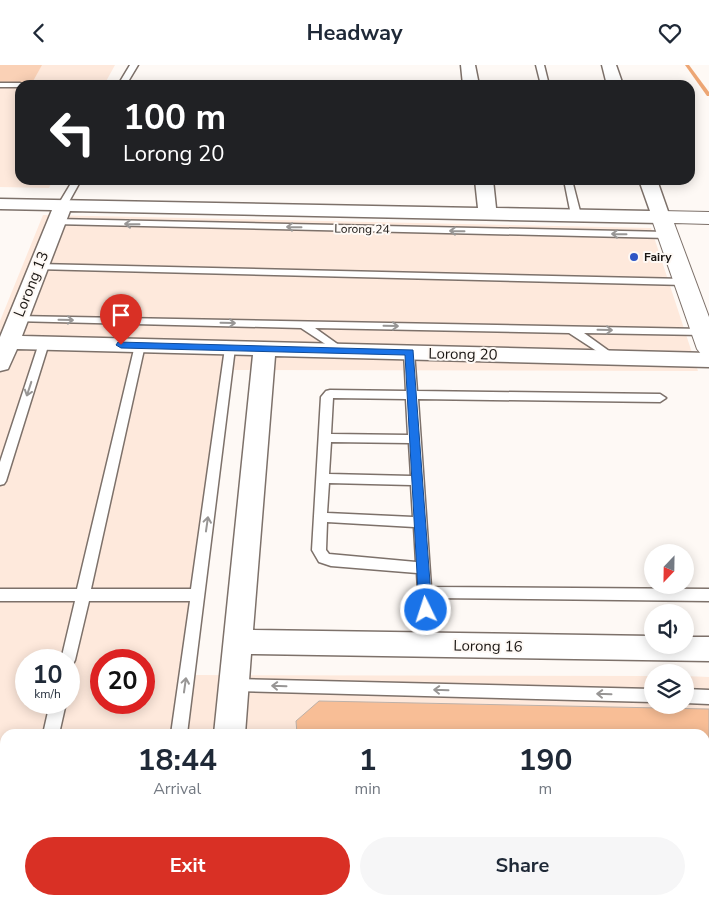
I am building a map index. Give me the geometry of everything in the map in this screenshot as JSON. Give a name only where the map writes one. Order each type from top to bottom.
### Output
[{"type":"street","points":[[468,65],[470,80]]},
{"type":"street","points":[[609,65],[614,80]]},
{"type":"street","points":[[485,185],[488,213]]},
{"type":"street","points":[[650,185],[706,341]]},
{"type":"street","points":[[0,204],[59,213]]},
{"type":"street","name":"Lorong 24","points":[[59,213],[488,213],[576,215],[667,233]]},
{"type":"street","name":"Lorong 13","points":[[0,364],[59,213]]},
{"type":"street","points":[[667,233],[709,218]]},
{"type":"street","points":[[667,233],[696,230],[709,224]]},
{"type":"street","name":"Lorong 20","points":[[8,342],[709,360]]},
{"type":"street","points":[[230,729],[265,349]]},
{"type":"street","name":"Lorong 16","points":[[238,642],[709,649]]},
{"type":"lane","points":[[125,80],[134,65]]},
{"type":"lane","points":[[540,65],[544,80]]},
{"type":"lane","points":[[0,85],[15,85]]},
{"type":"lane","points":[[59,213],[74,185]]},
{"type":"lane","points":[[569,185],[576,215]]},
{"type":"lane","name":"Lorong 24","points":[[59,213],[667,233]]},
{"type":"lane","points":[[38,267],[685,282]]},
{"type":"lane","name":"Lorong 20","points":[[17,319],[570,329],[706,341]]},
{"type":"lane","points":[[303,324],[339,350]]},
{"type":"lane","points":[[570,329],[612,358]]},
{"type":"lane","points":[[0,481],[44,343]]},
{"type":"lane","points":[[71,649],[140,345]]},
{"type":"lane","points":[[180,729],[230,348]]},
{"type":"lane","points":[[409,352],[428,645]]},
{"type":"lane","points":[[423,568],[331,561],[324,557],[320,550],[327,397],[330,394],[660,398]]},
{"type":"lane","points":[[325,437],[415,439]]},
{"type":"lane","points":[[323,478],[418,481]]},
{"type":"lane","points":[[321,517],[420,522]]},
{"type":"lane","points":[[424,593],[709,595]]},
{"type":"lane","points":[[0,595],[197,595]]},
{"type":"lane","points":[[234,685],[644,696]]},
{"type":"lane","points":[[694,697],[709,697]]},
{"type":"lane","points":[[52,729],[56,714]]},
{"type":"shaded area","points":[[0,65],[115,65],[107,80],[15,80],[15,185],[50,185],[49,188],[0,187]]},
{"type":"shaded area","points":[[0,65],[42,65],[34,80],[15,80],[15,83],[0,83]]},
{"type":"shaded area","points":[[43,215],[651,228],[698,371],[233,370],[194,675],[644,676],[644,714],[694,714],[694,676],[709,677],[709,729],[0,729],[0,321]]},
{"type":"building","points":[[319,701],[644,708],[644,714],[694,714],[694,709],[709,709],[709,729],[297,729],[296,721]]},
{"type":"waterway","points":[[687,65],[709,95]]},
{"type":"place","name":"Fairy","points":[[634,257]]},
{"type":"route","points":[[121,345],[409,352],[426,610]]}]
